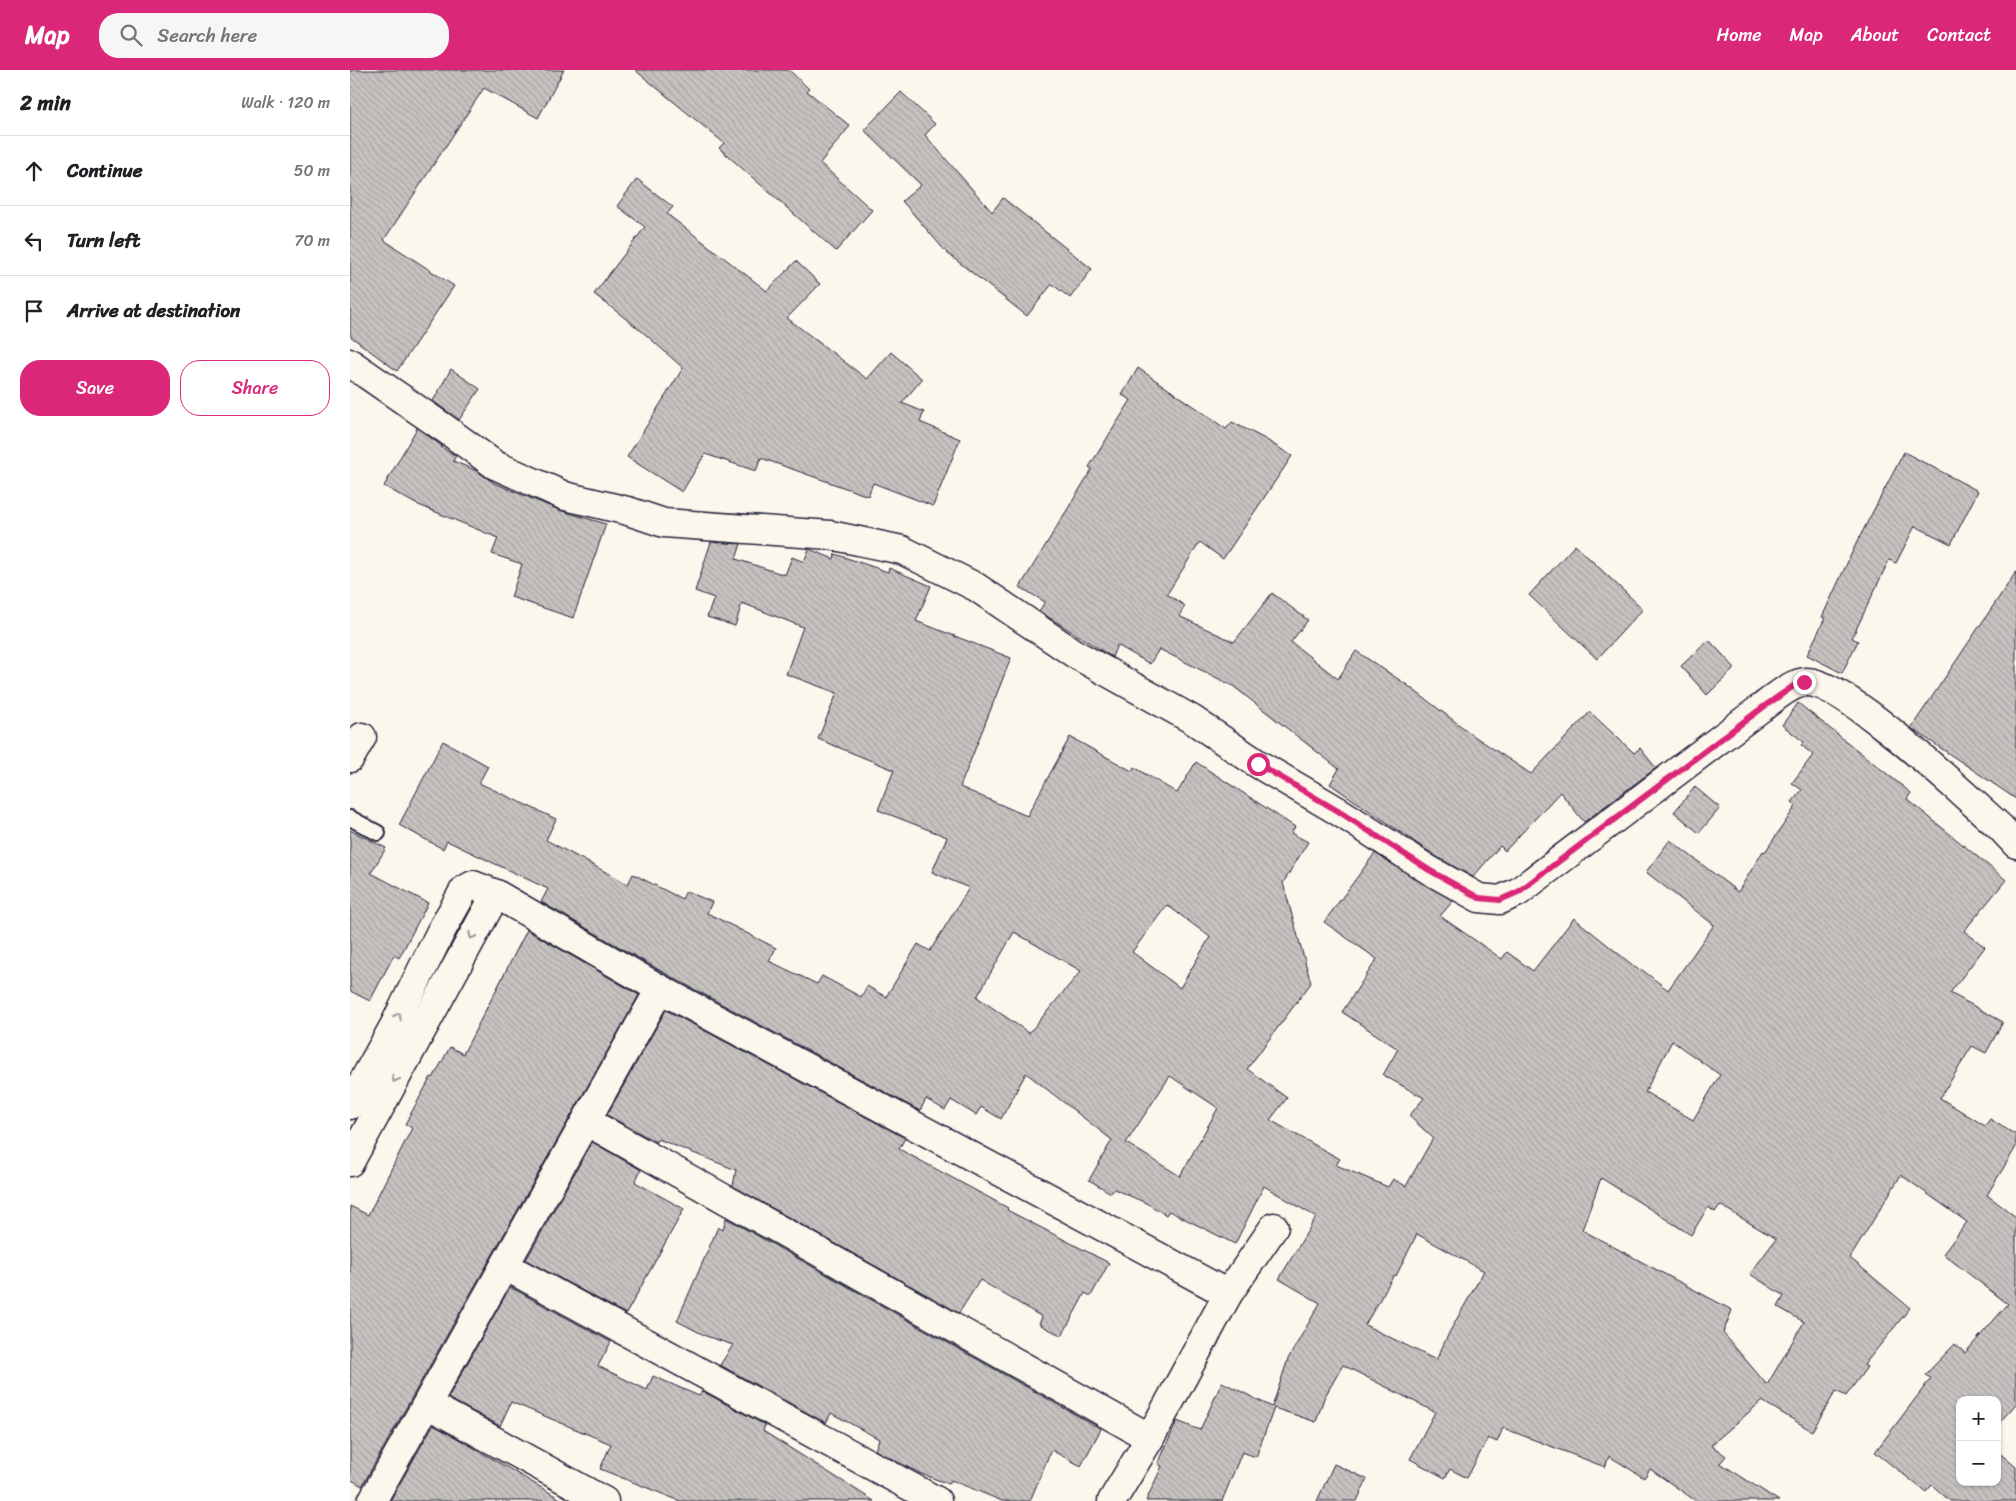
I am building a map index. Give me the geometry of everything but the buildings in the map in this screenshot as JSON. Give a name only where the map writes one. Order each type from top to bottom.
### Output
[{"type":"street","points":[[350,362],[495,465],[565,496],[628,511],[664,523],[830,535],[902,550],[976,587],[1075,654],[1193,720],[1258,764],[1338,811],[1429,870],[1479,898],[1500,900],[1518,892],[1762,708],[1795,685],[1804,682],[1815,682],[1828,688],[1871,715],[2000,827],[2016,844]]},
{"type":"street","points":[[350,1105],[394,1026],[440,933],[464,890],[473,885],[496,894],[660,989],[1228,1294]]},
{"type":"street","points":[[350,1162],[496,894]]},
{"type":"street","points":[[372,1501],[660,989]]},
{"type":"street","points":[[586,1120],[1150,1438]]},
{"type":"street","points":[[1112,1501],[1150,1438],[1228,1294],[1274,1227]]},
{"type":"street","points":[[505,1266],[937,1501]]},
{"type":"street","points":[[427,1404],[604,1501]]},
{"type":"lane","points":[[350,818],[378,833]]},
{"type":"route","points":[[1258,764],[1338,811],[1429,870],[1479,898],[1500,900],[1518,892],[1762,708],[1795,685],[1804,682]]}]
